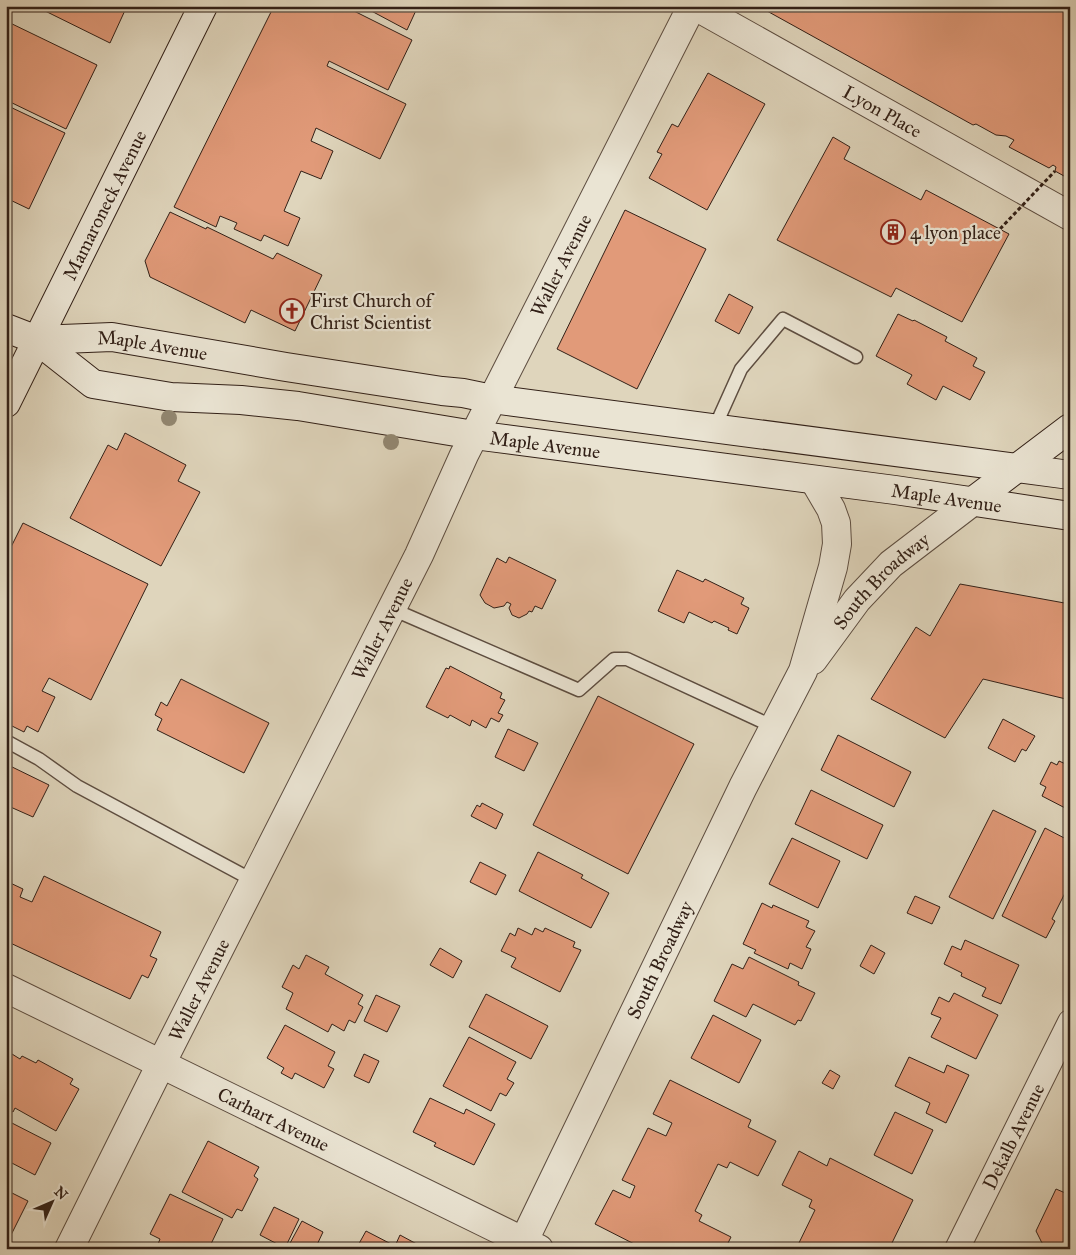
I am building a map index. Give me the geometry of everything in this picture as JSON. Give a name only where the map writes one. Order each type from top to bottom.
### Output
[{"type":"street","name":"Mamaroneck Avenue","points":[[6,403],[204,6]]},
{"type":"street","name":"Lyon Place","points":[[694,6],[1070,216]]},
{"type":"street","name":"Waller Avenue","points":[[69,1249],[419,555],[464,455],[492,399],[694,6]]},
{"type":"street","name":"Maple Avenue","points":[[6,328],[37,340],[93,384],[170,397],[240,400],[298,406],[474,435],[1070,516]]},
{"type":"street","name":"Maple Avenue","points":[[37,340],[112,337],[286,367],[492,399],[1068,474]]},
{"type":"street","name":"South Broadway","points":[[803,671],[857,600],[891,564],[1070,428]]},
{"type":"street","name":"South Broadway","points":[[972,502],[1068,474]]},
{"type":"street","name":"South Broadway","points":[[528,1246],[743,787],[803,671],[833,567],[837,544],[836,523],[831,509],[814,480]]},
{"type":"street","name":"Carhart Avenue","points":[[6,988],[528,1246]]},
{"type":"street","name":"Dekalb Avenue","points":[[957,1249],[1070,1022]]},
{"type":"lane","points":[[714,428],[741,369],[783,319],[856,358]]},
{"type":"lane","points":[[392,609],[579,690],[614,659],[626,659],[774,727]]},
{"type":"lane","points":[[6,741],[39,759],[77,786],[254,881]]},
{"type":"path","points":[[1000,229],[1055,171]]},
{"type":"building","points":[[35,6],[127,6],[110,43]]},
{"type":"building","points":[[274,6],[344,6],[412,40],[388,90],[329,61],[327,66],[406,104],[380,159],[316,128],[311,141],[333,151],[321,179],[301,171],[284,211],[300,218],[288,246],[264,235],[261,241],[234,229],[237,223],[220,216],[216,227],[174,207]]},
{"type":"building","points":[[362,6],[418,6],[407,30]]},
{"type":"building","points":[[758,6],[1070,6],[1070,174],[1064,176],[1055,171],[1056,167],[1053,165],[1049,168],[1009,147],[1014,140],[1006,136],[996,135],[976,124],[973,125]]},
{"type":"building","points":[[6,21],[97,65],[66,129],[6,100]]},
{"type":"building","points":[[708,73],[765,104],[707,210],[649,178],[662,154],[657,152],[672,124],[678,127]]},
{"type":"building","points":[[6,105],[65,133],[29,209],[6,198]]},
{"type":"building","name":"4 lyon place","points":[[833,137],[850,147],[844,159],[921,200],[926,190],[1009,234],[962,322],[896,288],[891,297],[777,240]]},
{"type":"building","points":[[625,210],[706,249],[637,389],[557,349]]},
{"type":"building","points":[[170,212],[206,229],[207,227],[273,259],[277,253],[322,275],[295,331],[251,310],[245,323],[150,277],[145,261]]},
{"type":"building","points":[[729,294],[753,307],[739,334],[715,321]]},
{"type":"building","points":[[898,314],[947,337],[945,341],[977,358],[973,366],[985,372],[970,400],[943,386],[936,400],[907,384],[912,375],[876,356]]},
{"type":"building","points":[[125,433],[186,465],[178,481],[200,492],[161,566],[70,518],[108,445],[117,450]]},
{"type":"building","points":[[23,523],[148,584],[91,700],[49,678],[42,691],[55,697],[38,732],[27,726],[24,732],[6,723],[6,557]]},
{"type":"building","points":[[509,557],[556,580],[542,609],[535,606],[532,612],[529,611],[519,618],[512,615],[509,608],[511,604],[507,602],[504,606],[494,608],[485,603],[480,595],[497,558],[506,563]]},
{"type":"building","points":[[677,570],[703,582],[705,579],[744,598],[741,604],[749,608],[737,634],[714,621],[712,623],[689,612],[684,623],[658,611]]},
{"type":"building","points":[[960,584],[1070,604],[1070,700],[983,679],[945,738],[871,699],[916,627],[930,636]]},
{"type":"building","points":[[450,666],[502,693],[500,698],[505,700],[498,713],[503,715],[499,722],[491,718],[486,728],[472,720],[470,726],[450,715],[448,718],[426,707],[446,668],[449,669]]},
{"type":"building","points":[[181,679],[269,723],[244,773],[157,730],[162,719],[155,715],[161,702],[167,706]]},
{"type":"building","points":[[598,696],[694,744],[628,874],[533,825]]},
{"type":"building","points":[[1003,719],[1035,736],[1026,751],[1022,749],[1015,762],[988,748]]},
{"type":"building","points":[[508,729],[538,743],[524,771],[495,757]]},
{"type":"building","points":[[838,735],[911,772],[894,807],[821,770]]},
{"type":"building","points":[[1059,761],[1070,766],[1070,819],[1066,818],[1069,810],[1042,796],[1046,787],[1040,784],[1051,762],[1057,765]]},
{"type":"building","points":[[6,764],[49,785],[33,817],[6,805]]},
{"type":"building","points":[[811,790],[883,825],[867,859],[795,824]]},
{"type":"building","points":[[482,803],[503,814],[496,829],[471,816],[477,805],[480,807]]},
{"type":"building","points":[[993,810],[1036,831],[993,919],[949,897]]},
{"type":"building","points":[[1045,828],[1070,841],[1070,883],[1052,919],[1055,921],[1046,938],[1002,916]]},
{"type":"building","points":[[792,838],[840,861],[818,908],[769,884]]},
{"type":"building","points":[[538,852],[583,875],[581,878],[609,893],[591,928],[519,891]]},
{"type":"building","points":[[480,862],[506,875],[496,895],[470,882]]},
{"type":"building","points":[[44,876],[161,932],[150,956],[157,959],[148,978],[142,975],[130,999],[6,941],[6,881],[23,889],[20,897],[32,902]]},
{"type":"building","points":[[915,896],[940,907],[932,924],[907,913]]},
{"type":"building","points":[[762,903],[772,908],[773,905],[809,921],[806,927],[815,931],[806,947],[811,949],[802,969],[790,963],[788,969],[754,953],[756,950],[743,944]]},
{"type":"building","points":[[518,928],[532,935],[535,928],[543,932],[545,928],[575,942],[573,947],[581,950],[560,992],[511,967],[516,958],[501,951],[510,933],[515,936]]},
{"type":"building","points":[[965,940],[1019,965],[1001,1004],[982,996],[986,988],[961,976],[962,973],[944,964],[952,946],[961,950]]},
{"type":"building","points":[[871,945],[885,953],[874,974],[860,966]]},
{"type":"building","points":[[440,948],[462,961],[453,978],[430,965]]},
{"type":"building","points":[[306,955],[329,967],[325,974],[363,995],[358,1004],[363,1007],[355,1023],[349,1020],[344,1031],[332,1024],[328,1032],[286,1009],[293,993],[282,987],[293,965],[299,969]]},
{"type":"building","points":[[749,957],[799,982],[798,985],[815,993],[801,1021],[798,1020],[795,1025],[753,1004],[746,1017],[714,1001],[732,964],[743,969]]},
{"type":"building","points":[[954,993],[998,1015],[976,1059],[931,1037],[941,1018],[931,1014],[939,997],[949,1002]]},
{"type":"building","points":[[486,994],[548,1026],[531,1059],[469,1027]]},
{"type":"building","points":[[376,995],[400,1006],[387,1032],[364,1021]]},
{"type":"building","points":[[713,1015],[761,1040],[739,1083],[691,1058]]},
{"type":"building","points":[[285,1025],[335,1052],[328,1066],[334,1069],[324,1088],[295,1073],[292,1079],[281,1073],[284,1068],[267,1058]]},
{"type":"building","points":[[469,1037],[516,1062],[507,1079],[514,1083],[506,1096],[500,1093],[491,1111],[443,1086]]},
{"type":"building","points":[[12,1054],[20,1059],[22,1056],[36,1063],[38,1060],[73,1079],[70,1084],[79,1089],[56,1131],[15,1108],[13,1112],[6,1108],[6,1065]]},
{"type":"building","points":[[364,1054],[379,1061],[369,1083],[354,1076]]},
{"type":"building","points":[[909,1057],[944,1073],[947,1065],[969,1075],[946,1123],[926,1113],[930,1103],[895,1086]]},
{"type":"building","points":[[830,1070],[840,1076],[833,1089],[822,1083]]},
{"type":"building","points":[[670,1080],[751,1120],[748,1127],[776,1141],[758,1176],[730,1162],[727,1168],[718,1164],[695,1211],[702,1215],[699,1221],[731,1237],[725,1249],[644,1249],[595,1224],[613,1190],[630,1198],[635,1186],[622,1180],[648,1128],[666,1136],[672,1123],[653,1114]]},
{"type":"building","points":[[430,1098],[464,1114],[466,1109],[495,1124],[474,1165],[434,1146],[436,1143],[413,1132]]},
{"type":"building","points":[[895,1112],[933,1130],[912,1174],[874,1155]]},
{"type":"building","points":[[6,1120],[51,1143],[35,1175],[6,1160]]},
{"type":"building","points":[[208,1141],[259,1167],[254,1176],[258,1179],[242,1211],[237,1209],[232,1218],[182,1192]]},
{"type":"building","points":[[799,1151],[827,1166],[830,1158],[913,1200],[889,1249],[796,1249],[815,1210],[809,1207],[812,1200],[782,1185]]},
{"type":"building","points":[[1056,1189],[1070,1195],[1070,1249],[1054,1249],[1042,1243],[1036,1231]]},
{"type":"building","points":[[6,1190],[28,1201],[9,1239],[6,1237]]},
{"type":"building","points":[[170,1194],[223,1219],[211,1244],[214,1245],[213,1249],[168,1249],[158,1244],[160,1239],[150,1234]]},
{"type":"building","points":[[274,1207],[299,1219],[285,1248],[260,1235]]},
{"type":"building","points":[[302,1221],[323,1232],[315,1249],[296,1249],[289,1245]]},
{"type":"building","points":[[366,1231],[395,1246],[400,1235],[426,1249],[356,1249]]},
{"type":"place","name":"4 lyon place","points":[[893,232]]},
{"type":"place","name":"First Church of Christ Scientist","points":[[292,311]]}]
